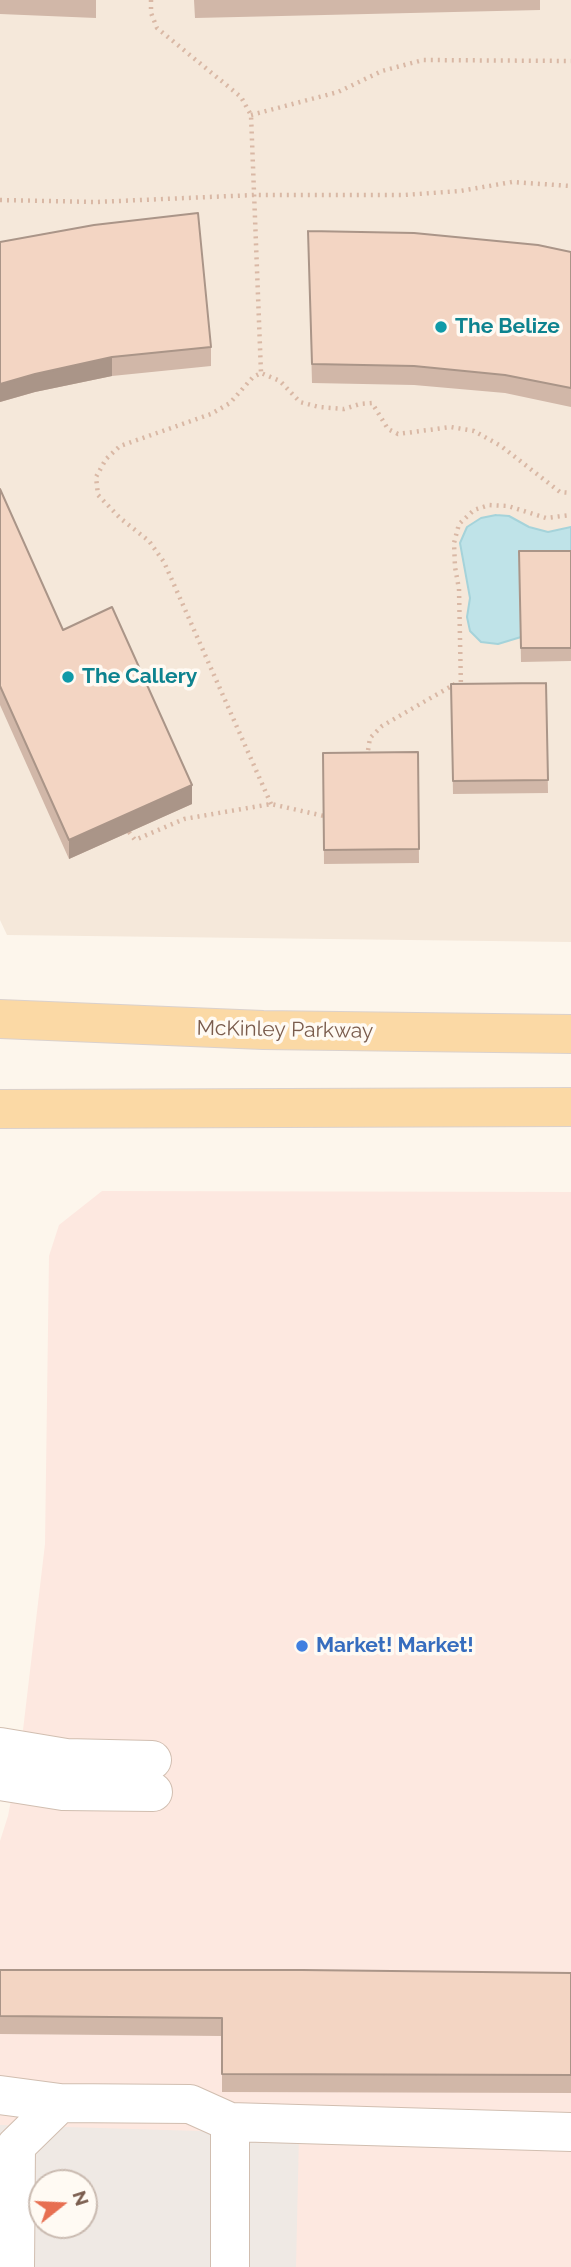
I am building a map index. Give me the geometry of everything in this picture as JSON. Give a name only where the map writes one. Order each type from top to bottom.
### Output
[{"type":"main road","name":"McKinley Parkway","points":[[0,1019],[263,1030],[571,1034]]},
{"type":"main road","points":[[0,1108],[571,1107]]},
{"type":"lane","points":[[0,1747],[153,1776],[64,1791],[0,1780]]},
{"type":"lane","points":[[0,2095],[60,2103],[190,2104],[230,2122],[571,2132]]},
{"type":"lane","points":[[15,2267],[8,2142],[60,2103]]},
{"type":"lane","points":[[230,2122],[230,2267]]},
{"type":"path","points":[[151,0],[151,13],[157,28],[242,97],[251,115],[261,373]]},
{"type":"path","points":[[251,115],[338,92],[382,71],[423,60],[571,61]]},
{"type":"path","points":[[0,200],[96,202],[254,195],[404,195],[460,191],[512,182],[571,186]]},
{"type":"path","points":[[271,804],[164,562],[149,541],[120,518],[99,495],[96,477],[106,459],[120,446],[211,414],[230,403],[253,377],[261,373],[281,381],[300,402],[344,409],[372,403],[388,429],[398,434],[451,427],[474,431],[501,446],[560,492],[571,493]]},
{"type":"path","points":[[461,697],[459,589],[454,543],[459,524],[474,510],[489,505],[508,506],[546,518],[571,516]]},
{"type":"path","points":[[367,767],[370,738],[382,726],[461,680]]},
{"type":"path","points":[[129,832],[135,840],[184,819],[271,804],[324,816]]},
{"type":"shaded area","points":[[0,0],[571,0],[571,942],[7,935],[0,920]]},
{"type":"shaded area","name":"Market! Market!","points":[[102,1191],[571,1192],[571,2267],[0,2267],[0,1841],[8,1816],[21,1747],[45,1544],[49,1256],[59,1225]]},
{"type":"shaded area","points":[[0,2125],[299,2134],[296,2267],[0,2267]]},
{"type":"water","points":[[509,516],[529,527],[548,532],[571,527],[571,565],[521,637],[498,644],[481,642],[470,631],[467,617],[470,598],[460,543],[467,527],[481,518]]},
{"type":"building","points":[[198,213],[211,347],[112,357],[0,384],[0,242],[94,225]]},
{"type":"building","name":"The Belize","points":[[308,231],[414,233],[538,245],[571,252],[571,388],[505,375],[414,366],[312,364]]},
{"type":"building","name":"The Callery","points":[[0,489],[63,630],[112,607],[192,785],[69,840],[0,686]]},
{"type":"building","points":[[519,551],[571,551],[571,648],[521,648]]},
{"type":"building","points":[[546,683],[548,780],[453,781],[451,684]]},
{"type":"building","points":[[418,752],[419,849],[324,850],[323,753]]},
{"type":"building","points":[[0,1970],[571,1973],[571,2075],[222,2074],[222,2018],[0,2016]]},
{"type":"place","name":"The Belize","points":[[441,327]]},
{"type":"place","name":"The Callery","points":[[68,677]]},
{"type":"place","name":"Market! Market!","points":[[302,1646]]}]
